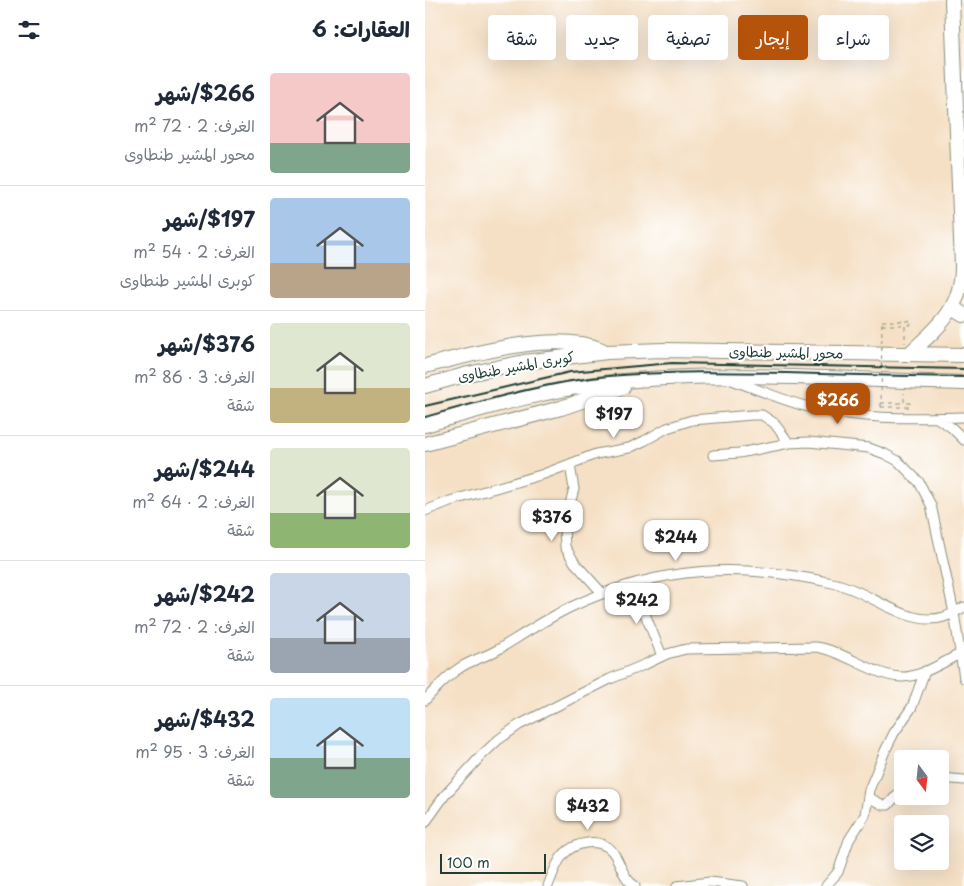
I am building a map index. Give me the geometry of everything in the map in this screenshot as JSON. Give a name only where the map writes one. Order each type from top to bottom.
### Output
[{"type":"highway","points":[[907,353],[958,311],[963,266],[952,0]]},
{"type":"highway","points":[[425,366],[474,353],[524,345],[576,343],[592,346],[607,352]]},
{"type":"highway","name":"محور المشير طنطاوى","points":[[607,352],[663,350],[964,355]]},
{"type":"highway","name":"كوبرى المشير طنطاوى","points":[[425,386],[468,374],[524,362],[607,352]]},
{"type":"highway","name":"محور المشير طنطاوى","points":[[642,380],[722,377],[812,377],[964,383]]},
{"type":"highway","points":[[425,425],[543,393],[642,380]]},
{"type":"highway","points":[[425,444],[561,408],[642,380]]},
{"type":"street","points":[[722,377],[786,400],[827,411],[869,416],[964,417]]},
{"type":"street","points":[[425,511],[451,501],[544,474],[595,454],[629,448],[667,428],[684,421],[699,418],[762,416],[770,420],[789,443]]},
{"type":"street","points":[[937,418],[952,428],[964,440]]},
{"type":"street","points":[[713,455],[739,453],[789,443],[809,442],[869,448],[892,457],[915,477],[923,487],[931,505],[954,613],[964,678]]},
{"type":"street","points":[[570,465],[574,489],[564,526],[565,547],[575,564],[603,594]]},
{"type":"street","points":[[425,700],[458,669],[494,652],[569,608],[633,584],[678,574],[706,570],[771,572],[806,577],[848,587],[897,610],[918,617],[937,619],[964,607]]},
{"type":"street","points":[[633,584],[662,656]]},
{"type":"street","points":[[425,823],[445,795],[481,756],[507,733],[538,714],[662,656],[686,649],[816,647],[835,651],[890,676],[908,677],[961,654]]},
{"type":"street","points":[[826,886],[841,867],[849,840],[865,815],[871,784],[894,733],[912,707],[925,671]]},
{"type":"street","points":[[949,779],[964,780]]},
{"type":"street","points":[[868,797],[888,806],[894,799]]},
{"type":"street","points":[[548,886],[559,861],[565,853],[578,845],[595,842],[611,850],[626,877],[635,886]]},
{"type":"street","points":[[677,886],[710,882],[743,886]]},
{"type":"path","points":[[881,403],[910,403],[910,407],[881,407],[881,403],[882,321],[911,321],[911,325],[882,325]]},
{"type":"path","points":[[905,325],[907,353]]},
{"type":"path","points":[[904,382],[904,403]]},
{"type":"railway","points":[[425,406],[570,372],[672,363],[964,369]]},
{"type":"railway","points":[[425,417],[540,387],[609,376],[720,372],[964,377]]}]
